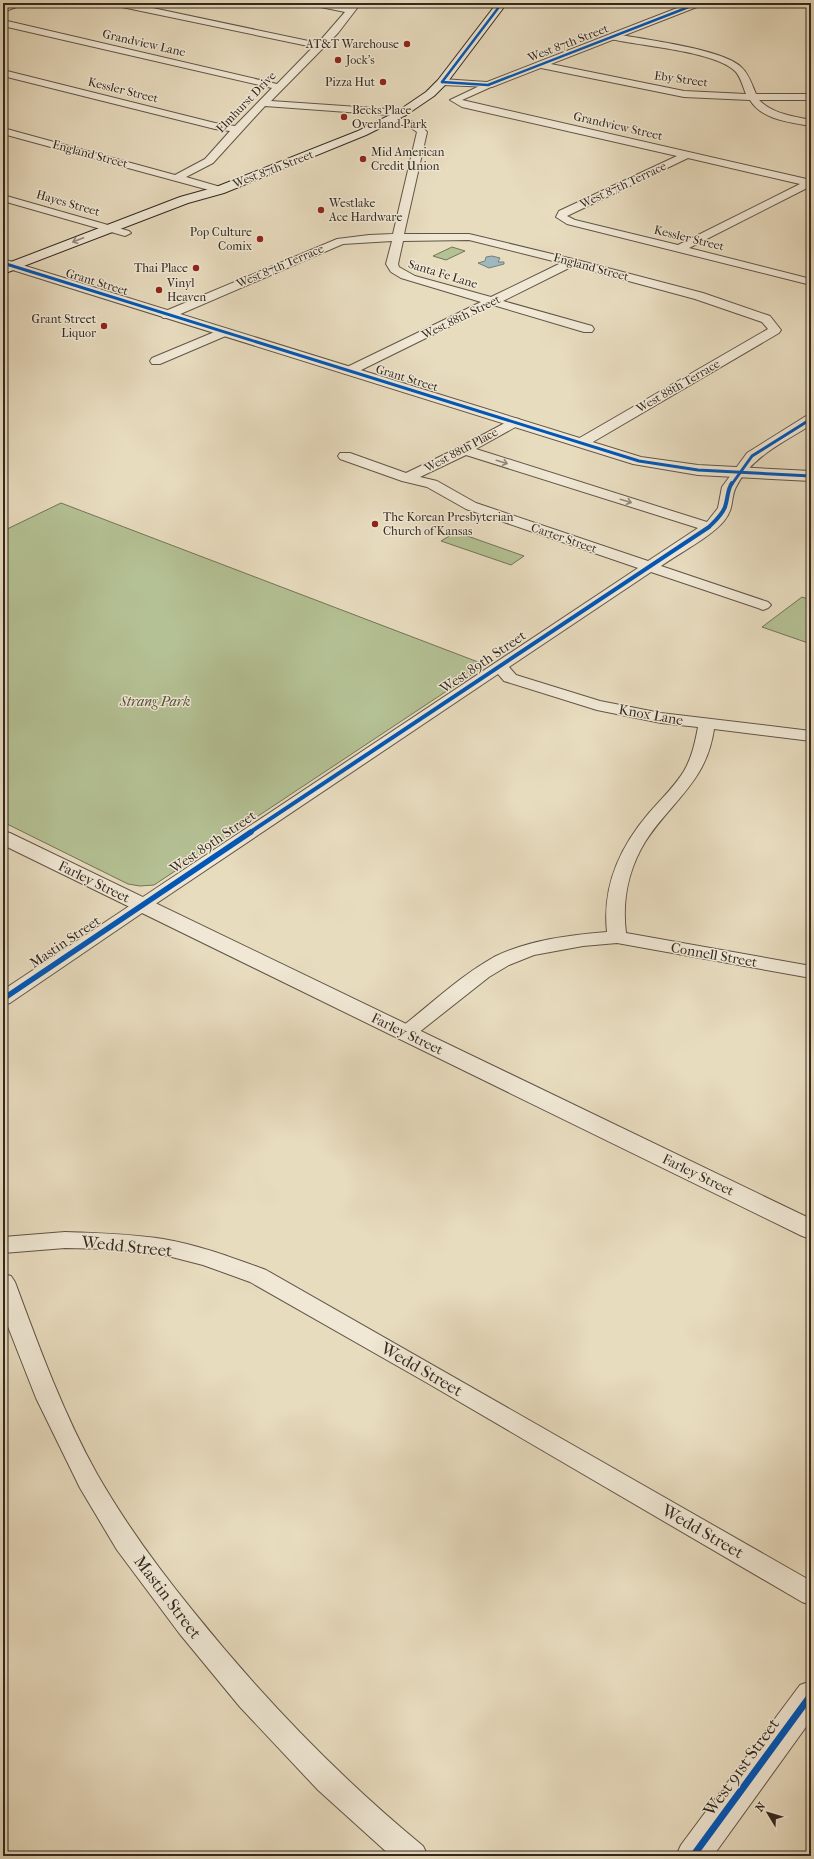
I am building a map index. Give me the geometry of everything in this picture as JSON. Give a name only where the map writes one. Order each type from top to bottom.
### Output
[{"type":"street","points":[[3,9],[23,3]]},
{"type":"street","points":[[118,3],[319,46]]},
{"type":"street","points":[[314,3],[354,7]]},
{"type":"street","points":[[442,82],[502,3]]},
{"type":"street","name":"West 87th Street","points":[[6,267],[184,200],[220,190],[348,139],[402,113],[430,94],[442,82],[488,85],[699,3]]},
{"type":"street","name":"Elmhurst Drive","points":[[177,178],[209,161],[237,129],[335,31],[354,7]]},
{"type":"street","name":"Grandview Lane","points":[[3,23],[279,87]]},
{"type":"street","points":[[614,36],[689,51],[722,60],[736,67],[742,74],[752,97],[757,105],[764,110],[811,123]]},
{"type":"street","name":"Eby Street","points":[[541,65],[674,92],[707,96],[811,97]]},
{"type":"street","name":"Kessler Street","points":[[3,73],[215,126],[237,129]]},
{"type":"street","name":"Grandview Street","points":[[488,85],[455,100],[462,104],[810,183]]},
{"type":"street","points":[[263,103],[402,113]]},
{"type":"street","name":"Santa Fe Lane","points":[[389,120],[412,124],[419,128],[422,132],[392,264],[393,269],[400,274],[588,329]]},
{"type":"street","name":"England Street","points":[[3,131],[177,178]]},
{"type":"street","name":"West 87th Terrace","points":[[562,217],[563,213],[687,155]]},
{"type":"street","points":[[177,178],[220,190]]},
{"type":"street","points":[[679,249],[810,183]]},
{"type":"street","name":"West 87th Street","points":[[3,280],[202,202],[220,190]]},
{"type":"street","name":"Hayes Street","points":[[3,198],[125,233]]},
{"type":"street","name":"Kessler Street","points":[[562,217],[571,222],[811,282]]},
{"type":"street","name":"England Street","points":[[398,238],[469,237],[574,262],[699,296],[766,319],[775,330]]},
{"type":"street","name":"West 87th Terrace","points":[[167,315],[341,241],[354,238],[398,238]]},
{"type":"street","name":"West 88th Street","points":[[349,371],[574,262]]},
{"type":"street","name":"Grant Street","points":[[6,267],[27,271],[614,454],[659,466],[698,470],[811,476]]},
{"type":"street","name":"West 88th Terrace","points":[[581,443],[775,330]]},
{"type":"street","points":[[156,361],[224,332]]},
{"type":"street","name":"West 89th Street","points":[[141,904],[709,527],[718,519],[725,508],[729,487],[752,456],[811,419]]},
{"type":"street","name":"West 88th Place","points":[[407,478],[465,450],[514,422]]},
{"type":"street","points":[[465,450],[709,527]]},
{"type":"street","name":"Carter Street","points":[[345,456],[407,478],[432,484],[471,506],[621,558],[650,566],[764,605]]},
{"type":"street","name":"Knox Lane","points":[[500,666],[510,678],[597,705],[661,718],[811,736]]},
{"type":"street","points":[[406,1033],[482,973],[502,961],[529,950],[547,946],[617,937],[614,919],[615,893],[625,862],[643,832],[685,785],[699,760],[706,741],[707,724]]},
{"type":"street","name":"Farley Street","points":[[3,837],[811,1230]]},
{"type":"street","name":"Mastin Street","points":[[3,999],[141,904]]},
{"type":"street","name":"Connell Street","points":[[617,937],[644,944],[811,972]]},
{"type":"street","name":"Wedd Street","points":[[3,1245],[65,1240],[120,1242],[164,1247],[208,1258],[258,1276],[438,1378],[811,1594]]},
{"type":"street","name":"Mastin Street","points":[[3,1282],[29,1354],[56,1417],[104,1508],[158,1589],[236,1683],[308,1762],[413,1856]]},
{"type":"street","name":"West 91st Street","points":[[693,1856],[811,1695]]},
{"type":"green space","points":[[452,247],[465,251],[446,260],[433,256]]},
{"type":"green space","name":"Strang Park","points":[[61,503],[486,665],[154,885],[140,886],[128,884],[3,822],[3,531]]},
{"type":"green space","points":[[456,532],[524,556],[511,565],[441,541]]},
{"type":"green space","points":[[802,597],[811,600],[811,644],[762,627]]},
{"type":"water","points":[[492,256],[500,258],[498,262],[504,262],[504,264],[489,268],[478,263],[485,261],[486,257]]},
{"type":"cycle path","points":[[442,82],[502,3]]},
{"type":"cycle path","points":[[442,82],[488,85],[699,3]]},
{"type":"cycle path","points":[[3,263],[639,461],[698,470],[811,476]]},
{"type":"cycle path","points":[[3,999],[141,905],[709,527],[718,519],[725,508],[729,487],[752,456],[811,419]]},
{"type":"cycle path","points":[[693,1856],[811,1695]]},
{"type":"place","name":"AT&T Warehouse","points":[[407,44]]},
{"type":"place","name":"Jock's","points":[[338,60]]},
{"type":"place","name":"Pizza Hut","points":[[383,82]]},
{"type":"place","name":"Becks Place Overland Park","points":[[344,117]]},
{"type":"place","name":"Mid American Credit Union","points":[[363,159]]},
{"type":"place","name":"Westlake Ace Hardware","points":[[321,210]]},
{"type":"place","name":"Pop Culture Comix","points":[[260,239]]},
{"type":"place","name":"Thai Place","points":[[196,268]]},
{"type":"place","name":"Vinyl Heaven","points":[[159,290]]},
{"type":"place","name":"Grant Street Liquor","points":[[104,326]]},
{"type":"place","name":"The Korean Presbyterian Church of Kansas","points":[[375,524]]}]
